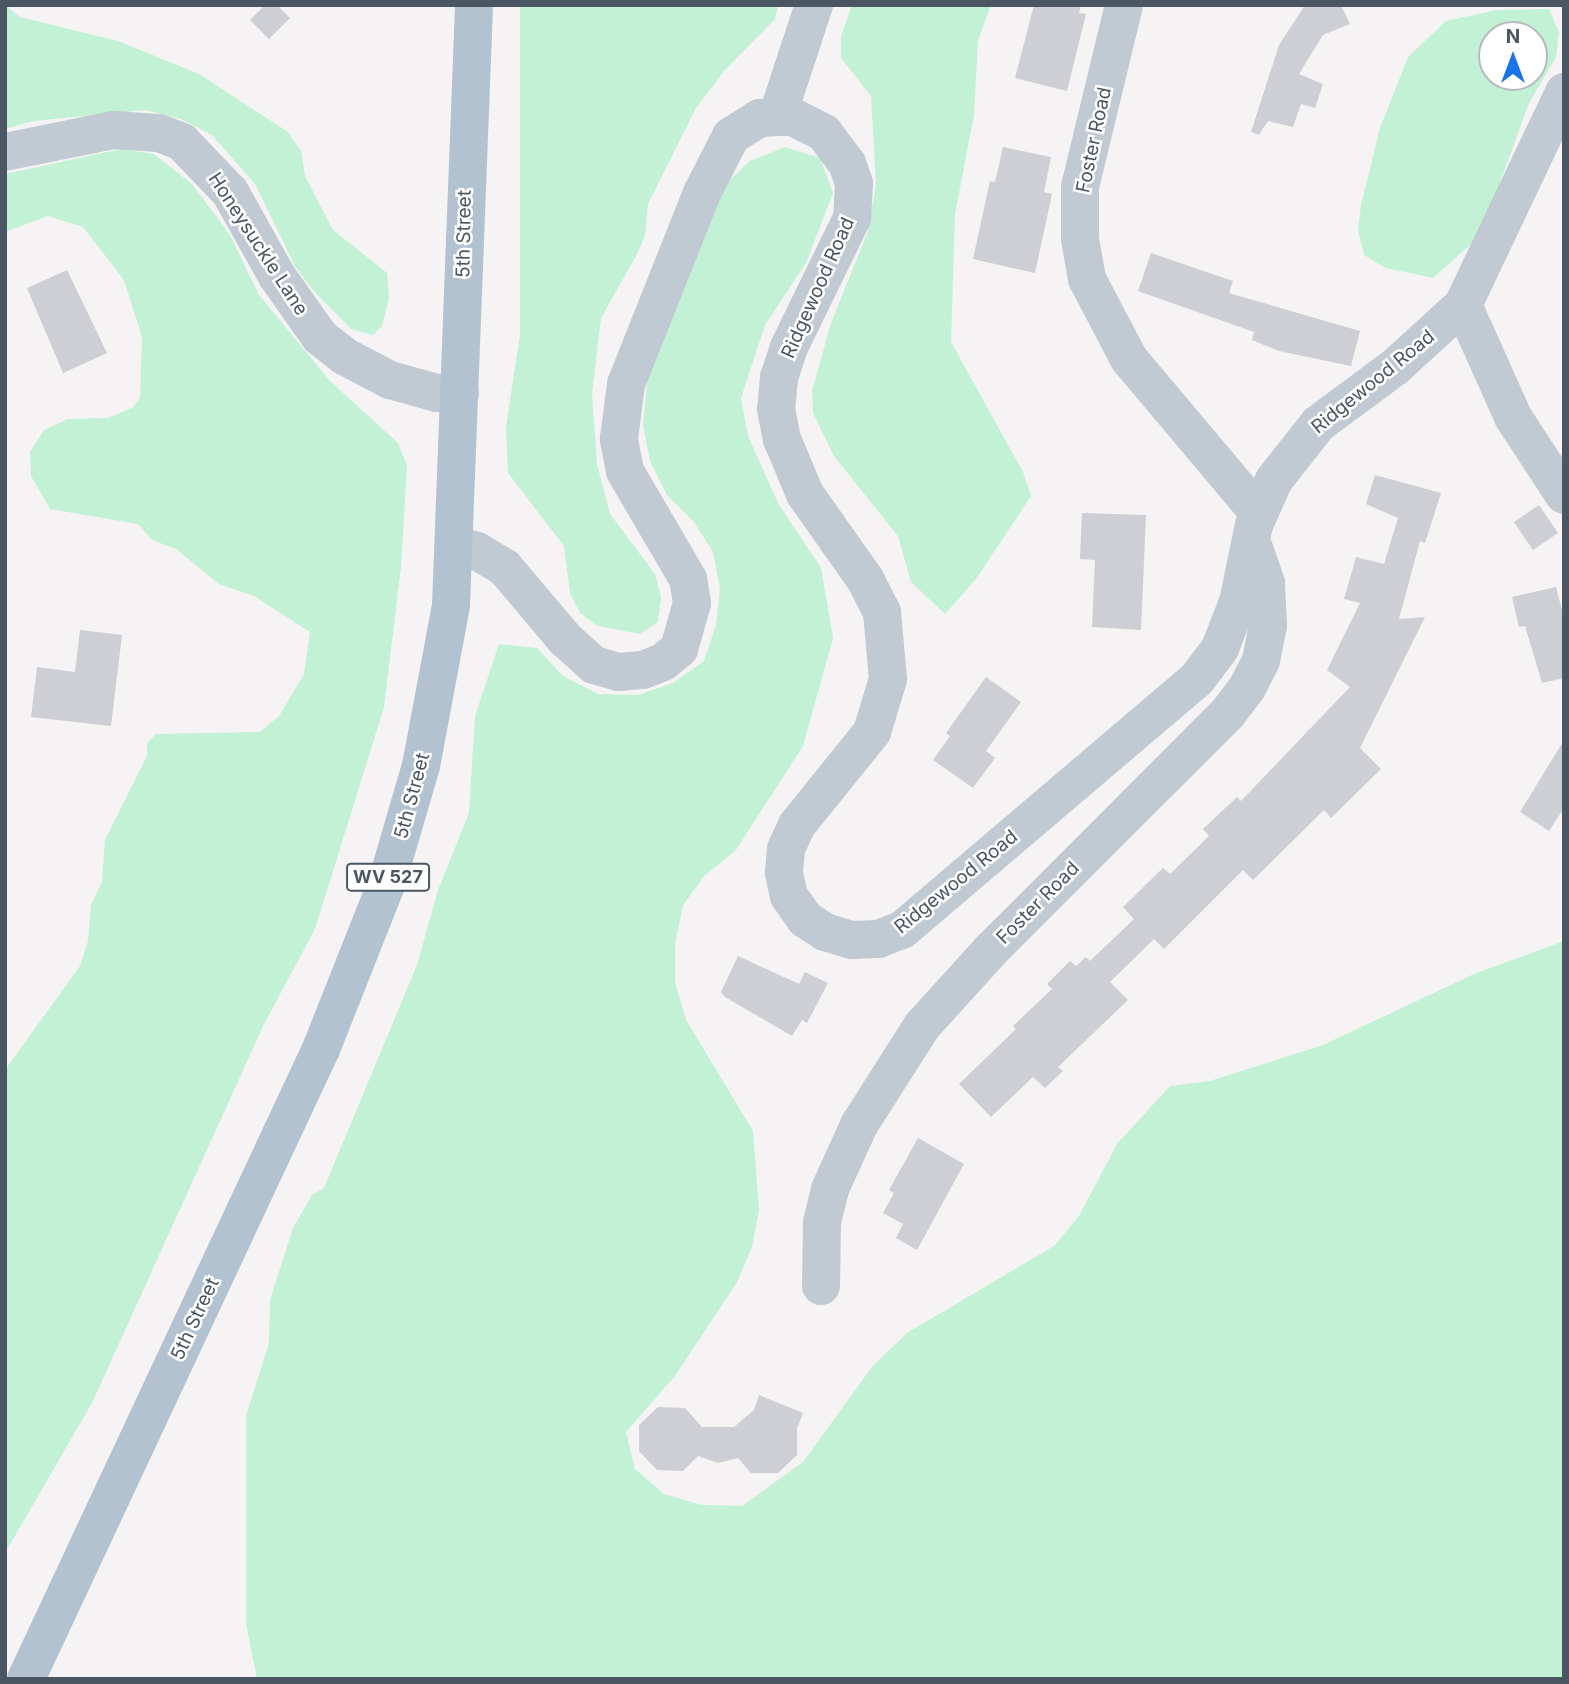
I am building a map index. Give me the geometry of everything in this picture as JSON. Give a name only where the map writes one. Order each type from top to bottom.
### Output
[{"type":"main road","name":"5th Street","points":[[26,1679],[310,1074],[365,943],[421,766],[445,644],[455,545],[474,5]]},
{"type":"street","points":[[455,545],[477,551],[505,568],[565,639],[594,664],[619,671],[643,670],[679,649],[692,603],[688,579],[625,471],[621,411],[643,335],[720,153],[745,125],[777,117],[814,5]]},
{"type":"street","name":"Foster Road","points":[[821,1286],[822,1222],[830,1189],[859,1125],[922,1026],[989,952],[1228,713],[1247,688],[1261,661],[1269,626],[1266,583],[1254,526],[1196,444],[1129,359],[1087,279],[1080,239],[1080,187],[1124,5]]},
{"type":"street","name":"Ridgewood Road","points":[[777,117],[793,117],[824,133],[847,163],[854,183],[852,218],[789,347],[776,409],[782,439],[805,494],[865,579],[882,612],[888,646],[888,679],[872,732],[797,825],[786,849],[783,873],[789,896],[805,919],[825,932],[852,940],[878,939],[902,930],[1146,727],[1197,679],[1220,648],[1238,602],[1254,526],[1273,480],[1318,424],[1395,367],[1463,304],[1564,92]]},
{"type":"street","name":"Honeysuckle Lane","points":[[5,152],[113,130],[159,133],[182,142],[230,192],[277,276],[320,337],[344,356],[390,380],[437,393],[460,394]]},
{"type":"street","points":[[1463,304],[1513,417],[1564,495]]},
{"type":"green space","points":[[5,5],[20,17],[118,41],[199,74],[288,132],[301,151],[305,176],[333,230],[387,273],[389,298],[382,326],[373,335],[351,329],[318,296],[296,268],[255,184],[212,135],[181,119],[146,110],[33,121],[5,129]]},
{"type":"green space","points":[[520,5],[778,5],[775,19],[725,70],[696,108],[648,204],[645,236],[636,256],[601,318],[592,394],[597,464],[610,514],[655,574],[661,597],[658,622],[640,634],[598,626],[580,613],[570,593],[564,546],[508,473],[506,427],[520,335]]},
{"type":"green space","points":[[852,5],[991,5],[978,40],[974,115],[955,214],[951,342],[1023,472],[1031,496],[976,579],[945,614],[911,582],[898,536],[834,456],[813,413],[812,391],[831,323],[868,231],[876,184],[871,96],[841,58],[841,36]]},
{"type":"green space","points":[[1549,9],[1559,32],[1556,57],[1548,71],[1548,21],[1478,21],[1478,91],[1536,91],[1529,103],[1485,223],[1472,243],[1433,278],[1386,268],[1364,255],[1358,230],[1361,205],[1380,128],[1408,57],[1446,21],[1496,10]]},
{"type":"green space","points":[[785,147],[820,158],[833,193],[806,263],[765,325],[741,398],[748,436],[779,505],[821,568],[833,638],[803,746],[736,850],[704,876],[683,905],[675,944],[675,982],[686,1020],[753,1131],[759,1210],[752,1247],[737,1282],[675,1376],[626,1432],[635,1469],[664,1494],[702,1505],[742,1506],[803,1462],[872,1367],[907,1333],[1054,1246],[1079,1216],[1117,1144],[1170,1086],[1210,1081],[1323,1045],[1474,974],[1564,941],[1564,1679],[257,1679],[246,1624],[246,1416],[269,1343],[270,1300],[293,1228],[312,1195],[324,1188],[417,965],[438,890],[469,813],[475,716],[499,644],[537,648],[563,676],[598,694],[638,695],[673,683],[704,661],[716,625],[720,589],[713,552],[694,522],[667,495],[650,461],[643,425],[650,353],[723,186],[750,161]]},
{"type":"green space","points":[[121,149],[154,154],[192,184],[230,235],[259,295],[330,381],[398,443],[407,466],[401,567],[384,707],[315,929],[264,1024],[92,1403],[5,1553],[5,1070],[80,966],[88,941],[91,905],[102,882],[105,840],[147,756],[147,743],[156,734],[260,732],[279,716],[304,674],[310,632],[254,596],[219,584],[176,549],[152,540],[138,524],[50,509],[31,476],[30,452],[44,430],[68,419],[108,418],[132,408],[140,398],[142,337],[124,280],[83,227],[48,216],[5,232],[5,174]]},
{"type":"building","points":[[265,5],[277,5],[290,18],[269,39],[250,20]]},
{"type":"building","points":[[1034,5],[1081,5],[1079,13],[1086,14],[1067,91],[1015,78]]},
{"type":"building","points":[[1305,5],[1341,5],[1350,24],[1323,35],[1299,74],[1323,84],[1315,108],[1301,104],[1293,127],[1268,121],[1259,135],[1251,132],[1279,45]]},
{"type":"building","points":[[1003,147],[1051,157],[1044,192],[1052,194],[1035,273],[973,259],[990,181],[995,182]]},
{"type":"building","points":[[1151,253],[1233,281],[1229,293],[1360,331],[1351,366],[1279,351],[1252,340],[1254,332],[1138,291]]},
{"type":"building","points":[[67,270],[107,353],[63,373],[27,288]]},
{"type":"building","points":[[1375,475],[1441,493],[1425,543],[1420,541],[1399,619],[1425,617],[1360,748],[1381,769],[1331,818],[1324,810],[1253,880],[1243,870],[1164,949],[1154,939],[1110,982],[1128,1000],[1058,1067],[1063,1071],[1045,1088],[1033,1077],[991,1117],[959,1084],[1016,1029],[1013,1026],[1052,989],[1047,984],[1070,961],[1076,966],[1086,957],[1090,961],[1134,919],[1123,907],[1163,868],[1170,874],[1209,836],[1203,829],[1237,797],[1241,801],[1350,687],[1327,670],[1360,603],[1344,599],[1356,557],[1384,564],[1398,518],[1366,504]]},
{"type":"building","points":[[1539,505],[1558,533],[1533,550],[1514,522]]},
{"type":"building","points":[[1082,513],[1146,515],[1141,630],[1092,627],[1095,560],[1080,559]]},
{"type":"building","points":[[1556,587],[1564,618],[1564,678],[1542,683],[1525,626],[1519,627],[1512,597]]},
{"type":"building","points":[[80,630],[122,635],[111,726],[31,717],[37,667],[75,672]]},
{"type":"building","points":[[986,677],[1021,702],[986,751],[995,758],[973,788],[933,760],[950,736],[946,733]]},
{"type":"building","points":[[1564,740],[1564,808],[1549,831],[1520,812]]},
{"type":"building","points":[[738,956],[799,984],[805,972],[828,983],[807,1023],[802,1020],[792,1036],[725,997],[721,992]]},
{"type":"building","points":[[918,1138],[964,1164],[917,1250],[896,1238],[903,1224],[883,1213],[894,1193],[889,1190]]},
{"type":"building","points":[[759,1395],[803,1413],[797,1429],[797,1455],[778,1473],[751,1473],[738,1458],[718,1463],[698,1456],[683,1471],[657,1470],[639,1451],[639,1425],[658,1407],[685,1408],[702,1427],[734,1427],[754,1410]]}]
